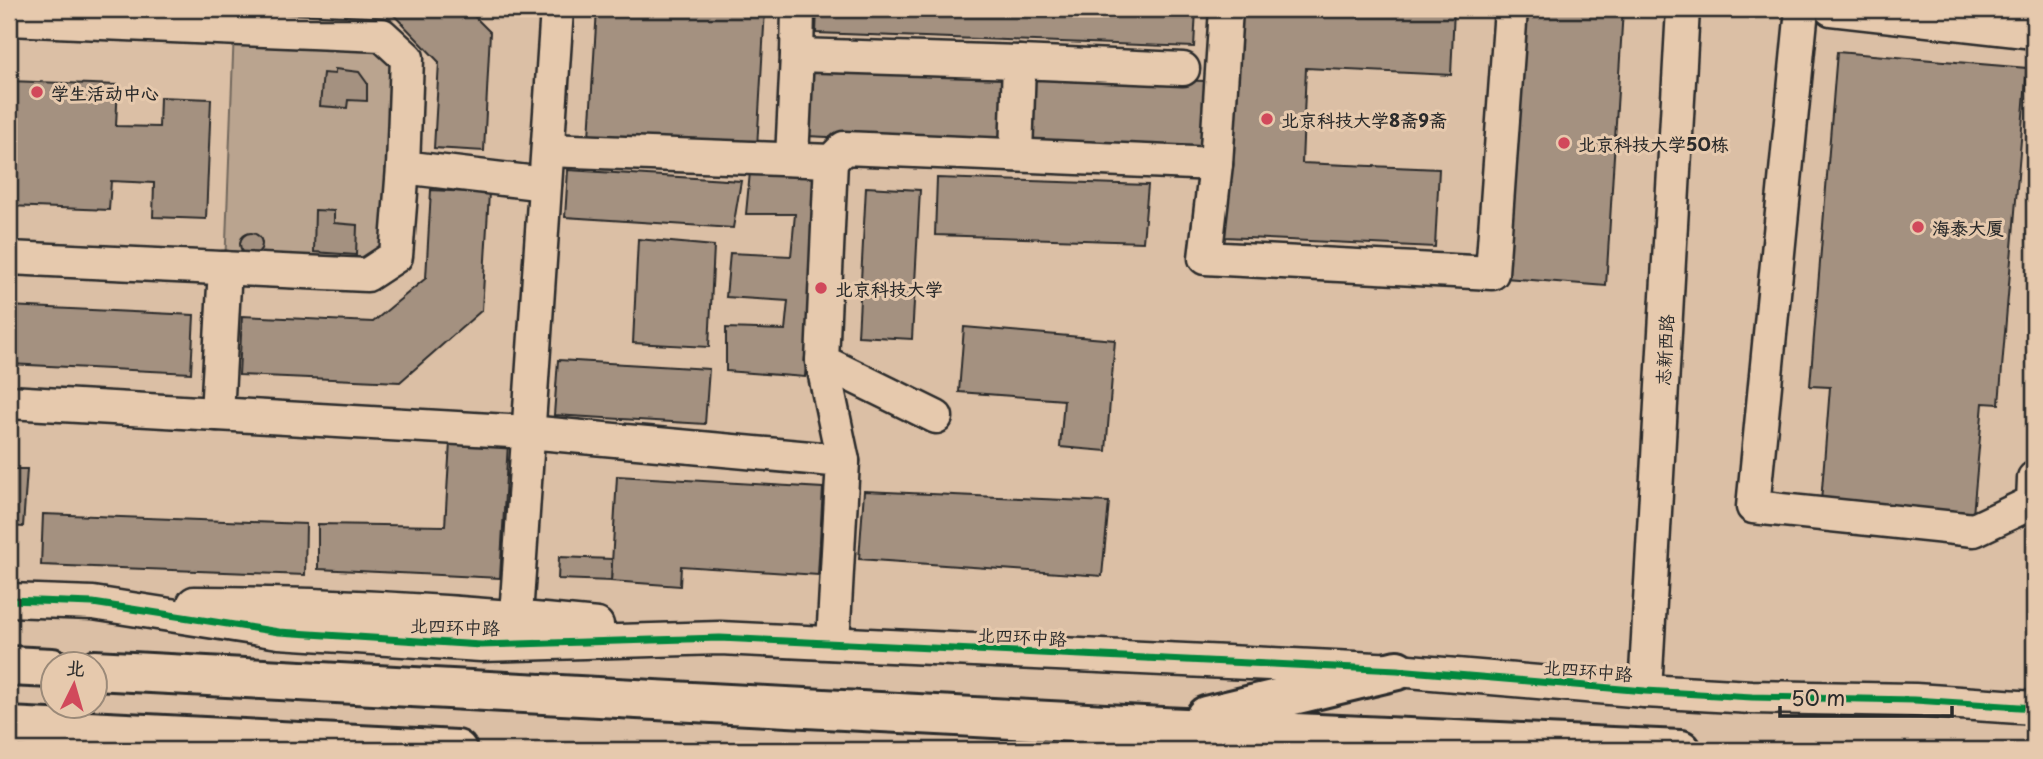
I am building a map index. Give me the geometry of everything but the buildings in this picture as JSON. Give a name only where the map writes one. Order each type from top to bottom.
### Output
[{"type":"highway","points":[[9,666],[38,667]]},
{"type":"highway","points":[[1162,727],[1397,670]]},
{"type":"highway","points":[[108,671],[1162,727],[1681,750]]},
{"type":"highway","points":[[9,727],[457,750]]},
{"type":"street","points":[[516,617],[558,9]]},
{"type":"street","points":[[792,158],[798,9]]},
{"type":"street","points":[[1226,9],[1216,164],[1205,258],[1492,273],[1511,9]]},
{"type":"street","name":"志新西路","points":[[1644,691],[1683,9]]},
{"type":"street","points":[[1802,9],[1753,507],[1974,530],[2033,502],[2034,478]]},
{"type":"street","points":[[1831,9],[2034,32]]},
{"type":"street","points":[[9,19],[234,19],[382,36],[407,58],[396,256],[367,275],[9,258]]},
{"type":"street","points":[[797,55],[1183,69]]},
{"type":"street","points":[[1016,155],[1018,62]]},
{"type":"street","points":[[834,643],[844,461],[822,360],[831,161],[844,148],[1216,164]]},
{"type":"street","points":[[548,150],[831,161]]},
{"type":"street","points":[[403,167],[545,184]]},
{"type":"street","points":[[217,414],[225,268]]},
{"type":"street","points":[[822,360],[936,417]]},
{"type":"street","points":[[9,402],[528,432],[844,461]]},
{"type":"street","name":"北四环中路","points":[[9,600],[275,603],[516,617],[720,638],[1397,670],[1644,691],[2034,708]]},
{"type":"street","name":"北四环中路","points":[[93,603],[279,632],[481,645],[720,638]]},
{"type":"shaded area","points":[[234,29],[382,35],[407,58],[396,256],[367,275],[225,268]]},
{"type":"cycle path","points":[[9,600],[93,603],[279,632],[481,645],[720,638],[1397,670],[1645,691],[1752,697],[1915,700],[2034,708]]},
{"type":"place","name":"学生活动中心","points":[[37,92]]},
{"type":"place","name":"北京科技大学8斋9斋","points":[[1267,119]]},
{"type":"place","name":"北京科技大学50栋","points":[[1564,143]]},
{"type":"place","name":"海泰大厦","points":[[1918,227]]},
{"type":"place","name":"北京科技大学","points":[[821,288]]}]
